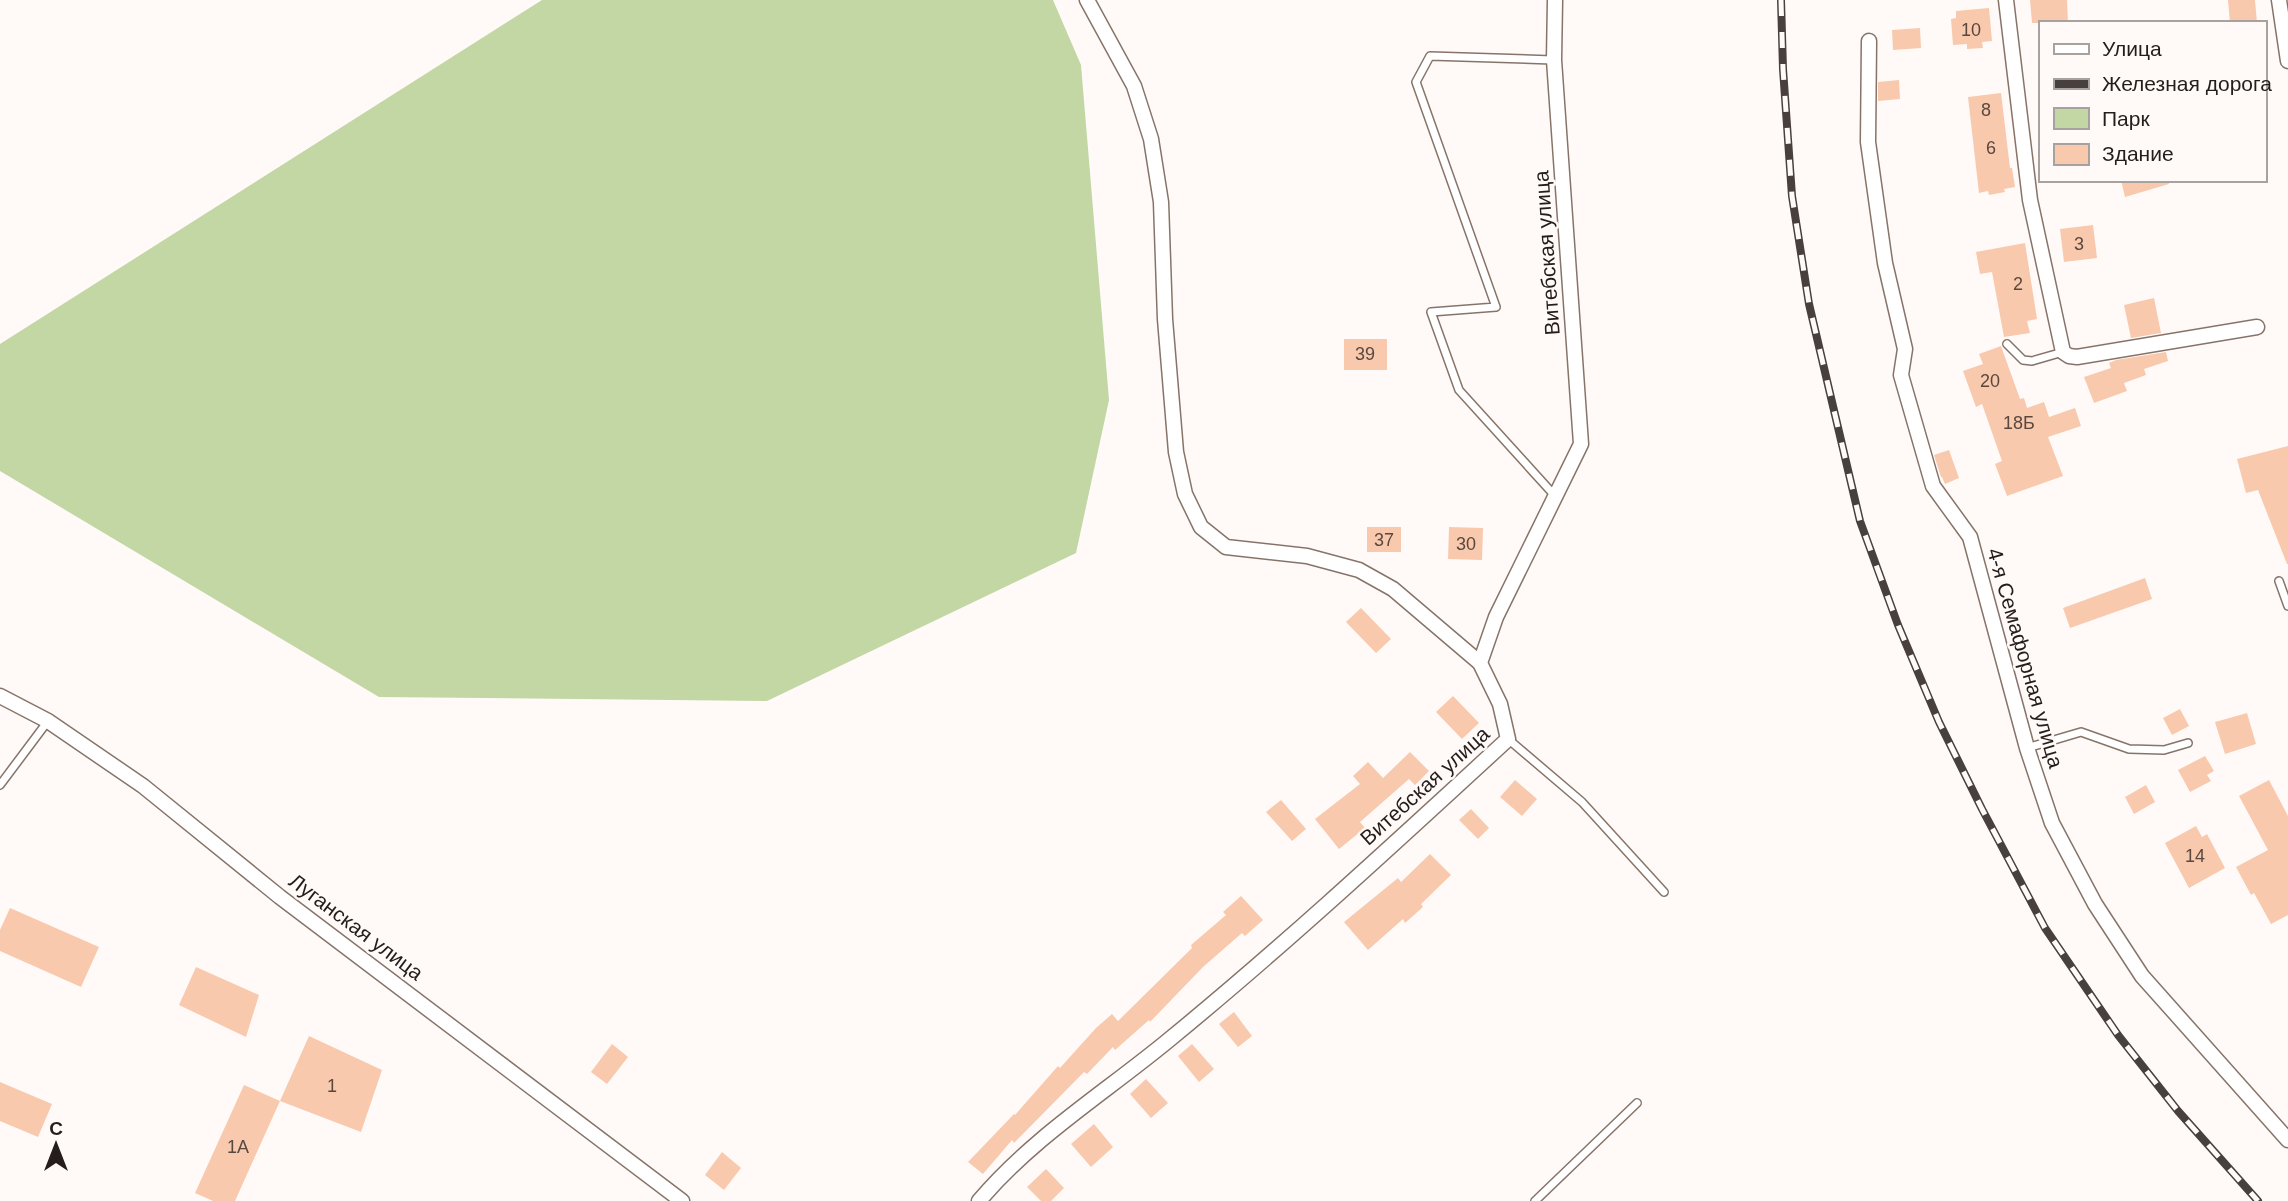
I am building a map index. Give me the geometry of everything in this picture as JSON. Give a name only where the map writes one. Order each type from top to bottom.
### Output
[{"type":"street","points":[[1087,0],[1134,86],[1151,139],[1161,202],[1176,452],[1185,494],[1201,527],[1226,547],[1307,556],[1359,570],[1393,589],[1480,663]]},
{"type":"street","name":"Витебская улица","points":[[979,1201],[999,1177],[1071,1116],[1169,1040],[1344,889],[1508,739],[1500,704],[1480,663],[1496,618],[1557,498],[1581,444],[1554,60],[1555,0]]},
{"type":"street","points":[[2007,0],[2030,200],[2063,352],[2077,357],[2257,327]]},
{"type":"street","points":[[2280,0],[2288,61]]},
{"type":"street","name":"4-я Семафорная улица","points":[[1869,41],[1868,142],[1885,263],[1905,349],[1901,375],[1933,486],[1970,537],[2027,748],[2052,822],[2095,904],[2142,976],[2288,1140]]},
{"type":"street","name":"Луганская улица","points":[[0,696],[48,721],[143,786],[280,897],[682,1201]]},
{"type":"lane","points":[[1554,60],[1430,56],[1416,82],[1496,307],[1431,312],[1459,390],[1557,498]]},
{"type":"lane","points":[[2007,344],[2022,360],[2032,361],[2063,352]]},
{"type":"lane","points":[[2279,581],[2288,606]]},
{"type":"lane","points":[[0,785],[48,721]]},
{"type":"lane","points":[[2027,748],[2081,732],[2129,749],[2164,750],[2188,743]]},
{"type":"lane","points":[[1508,739],[1582,802],[1664,892]]},
{"type":"lane","points":[[1535,1201],[1637,1103]]},
{"type":"green space","points":[[542,0],[1053,0],[1081,65],[1109,400],[1076,553],[767,701],[379,697],[0,471],[0,344]]},
{"type":"building","points":[[2030,0],[2067,0],[2068,21],[2032,23]]},
{"type":"building","points":[[2228,0],[2255,0],[2257,21],[2230,21]]},
{"type":"building","points":[[1989,8],[1992,41],[1982,42],[1983,48],[1967,49],[1967,44],[1953,45],[1951,19],[1956,18],[1956,11]]},
{"type":"building","points":[[1920,28],[1921,48],[1893,50],[1892,30]]},
{"type":"building","points":[[1899,80],[1900,99],[1878,101],[1878,82]]},
{"type":"building","points":[[2001,93],[2010,168],[2015,187],[1989,195],[1988,191],[1979,193],[1968,97]]},
{"type":"building","points":[[2121,182],[2168,182],[2169,184],[2125,197]]},
{"type":"building","points":[[2093,225],[2097,258],[2064,262],[2060,229]]},
{"type":"building","points":[[2025,243],[2037,319],[2027,321],[2030,333],[2004,337],[1992,272],[1980,274],[1976,252]]},
{"type":"building","points":[[2154,298],[2161,333],[2131,338],[2124,305]]},
{"type":"building","points":[[1344,339],[1387,339],[1387,370],[1344,370]]},
{"type":"building","points":[[2001,346],[2020,399],[2024,398],[2027,408],[2044,402],[2049,417],[2075,408],[2081,426],[2048,437],[2063,476],[2007,496],[1995,464],[2002,461],[1982,404],[1976,407],[1963,371],[1983,364],[1979,354]]},
{"type":"building","points":[[2166,352],[2168,361],[2144,369],[2146,375],[2124,383],[2127,391],[2094,403],[2084,377],[2111,368],[2109,363],[2116,360]]},
{"type":"building","points":[[2288,446],[2287,564],[2258,490],[2246,493],[2237,459]]},
{"type":"building","points":[[1949,450],[1959,478],[1945,484],[1934,455]]},
{"type":"building","points":[[1367,527],[1401,527],[1401,552],[1367,552]]},
{"type":"building","points":[[1449,527],[1483,528],[1482,560],[1448,559]]},
{"type":"building","points":[[2145,578],[2152,599],[2070,628],[2063,608]]},
{"type":"building","points":[[1361,608],[1391,639],[1376,653],[1346,622]]},
{"type":"building","points":[[1453,696],[1479,723],[1462,739],[1436,712]]},
{"type":"building","points":[[2180,709],[2189,726],[2172,735],[2163,718]]},
{"type":"building","points":[[2247,713],[2256,744],[2225,754],[2215,722]]},
{"type":"building","points":[[1410,752],[1429,771],[1415,785],[1409,779],[1360,822],[1365,828],[1339,849],[1315,819],[1360,784],[1353,776],[1368,762],[1383,778]]},
{"type":"building","points":[[2205,756],[2214,771],[2207,775],[2211,781],[2190,792],[2178,770]]},
{"type":"building","points":[[1515,780],[1537,799],[1522,816],[1500,797]]},
{"type":"building","points":[[2269,780],[2288,816],[2288,915],[2271,924],[2236,867],[2268,850],[2239,796]]},
{"type":"building","points":[[2146,785],[2155,802],[2134,814],[2125,797]]},
{"type":"building","points":[[1281,800],[1306,829],[1292,841],[1266,812]]},
{"type":"building","points":[[1471,809],[1489,828],[1478,839],[1459,820]]},
{"type":"building","points":[[2196,826],[2202,837],[2207,834],[2225,868],[2189,888],[2165,843]]},
{"type":"building","points":[[1430,854],[1451,875],[1421,904],[1423,907],[1405,923],[1403,919],[1368,950],[1344,922],[1398,878],[1401,882]]},
{"type":"building","points":[[1241,896],[1263,920],[1245,936],[1242,933],[1203,967],[1150,1022],[1149,1020],[1115,1050],[1113,1047],[1087,1074],[1084,1072],[1014,1143],[1012,1140],[983,1174],[968,1162],[1096,1028],[1112,1014],[1118,1021],[1192,948],[1191,945],[1226,915],[1223,912]]},
{"type":"building","points":[[10,908],[99,947],[81,987],[0,951],[0,930]]},
{"type":"building","points":[[196,967],[259,995],[246,1037],[179,1005]]},
{"type":"building","points":[[1234,1012],[1252,1036],[1238,1047],[1219,1024]]},
{"type":"building","points":[[309,1036],[382,1070],[361,1132],[280,1101]]},
{"type":"building","points":[[612,1044],[628,1057],[607,1084],[591,1072]]},
{"type":"building","points":[[1192,1044],[1214,1069],[1199,1082],[1178,1056]]},
{"type":"building","points":[[1146,1079],[1168,1103],[1151,1118],[1130,1094]]},
{"type":"building","points":[[0,1082],[52,1104],[38,1137],[0,1121]]},
{"type":"building","points":[[244,1085],[280,1101],[235,1201],[213,1201],[195,1193]]},
{"type":"building","points":[[1094,1124],[1113,1147],[1091,1167],[1071,1144]]},
{"type":"building","points":[[722,1152],[741,1168],[724,1190],[705,1175]]},
{"type":"building","points":[[1046,1169],[1064,1188],[1051,1201],[1041,1201],[1027,1187]]},
{"type":"railway","points":[[1781,0],[1792,196],[1809,304],[1860,521],[1898,625],[1939,722],[2045,928],[2118,1035],[2178,1111],[2258,1201]]}]
